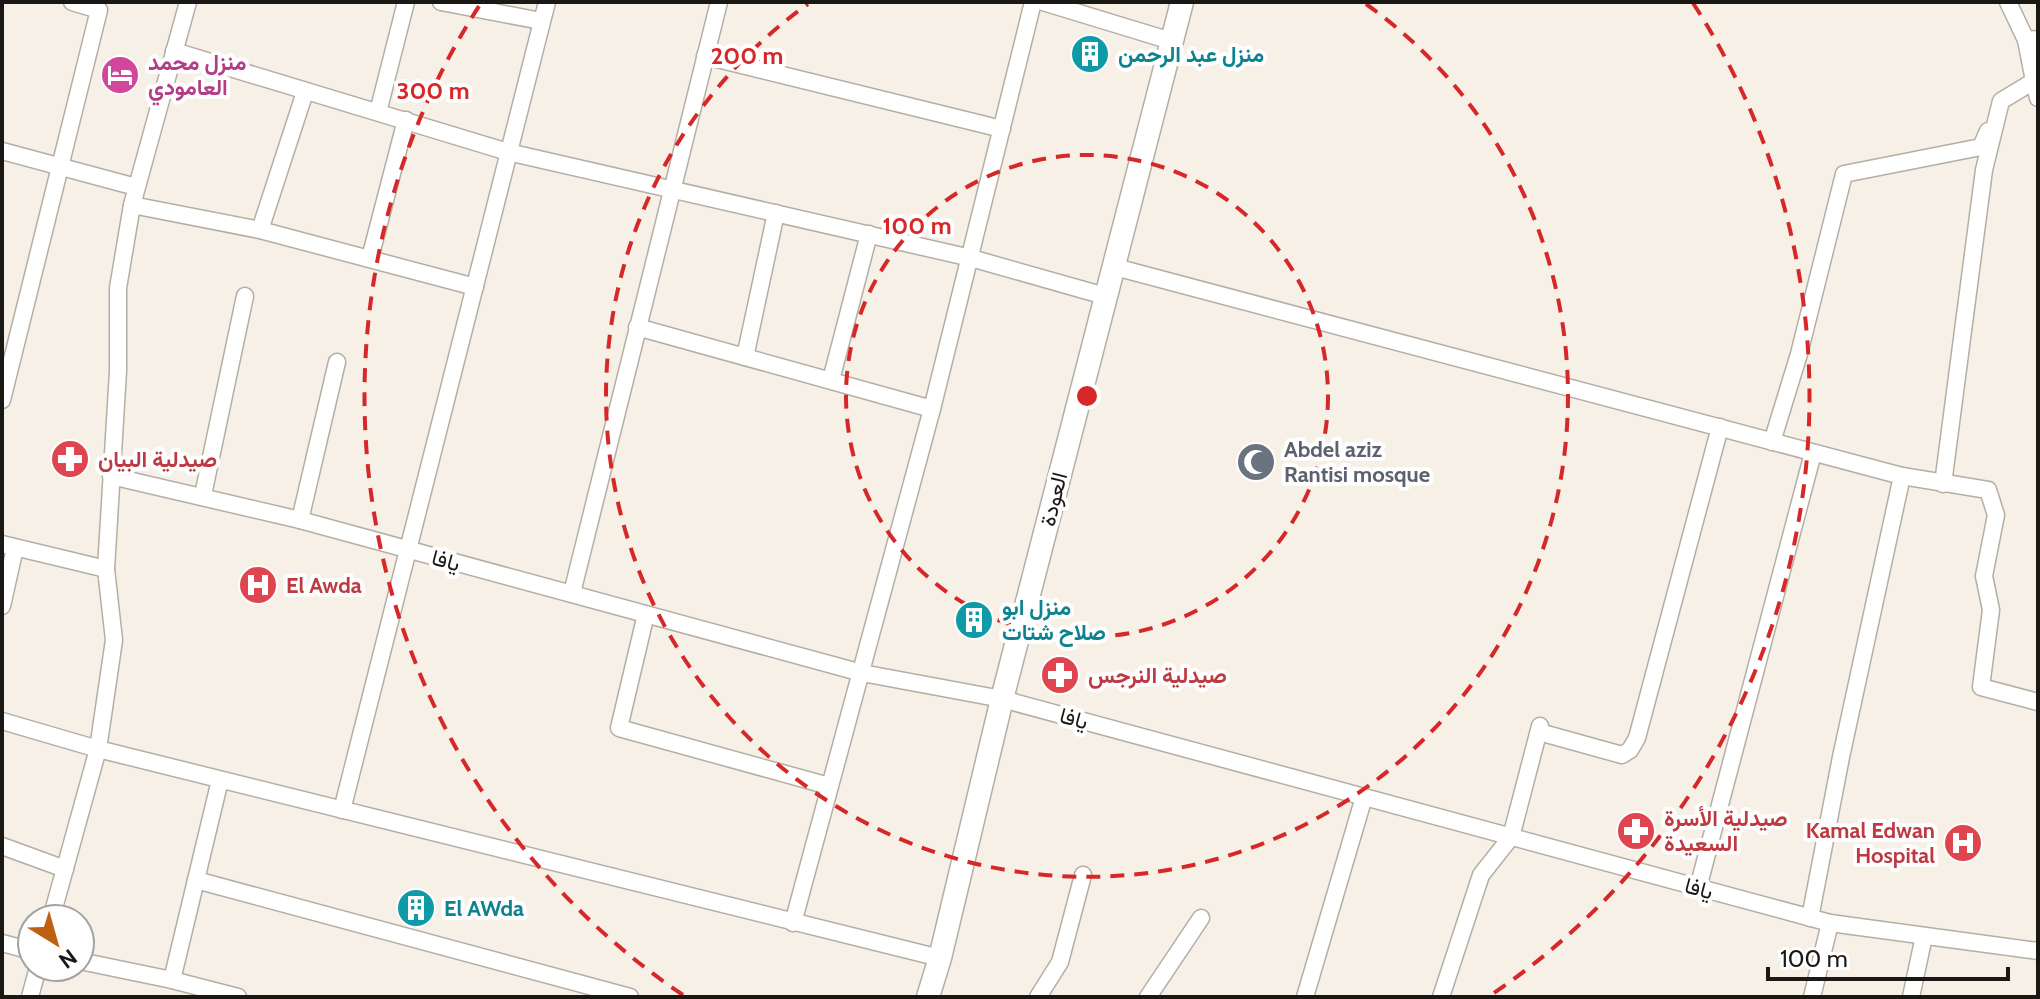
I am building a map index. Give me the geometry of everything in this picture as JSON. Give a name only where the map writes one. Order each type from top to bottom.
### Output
[{"type":"main road","name":"العودة","points":[[928,997],[1182,2]]},
{"type":"street","points":[[2,400],[99,10],[72,2]]},
{"type":"street","points":[[55,903],[98,749],[114,640],[106,569],[118,371],[118,288],[136,187],[188,2]]},
{"type":"street","points":[[378,112],[406,2]]},
{"type":"street","points":[[441,2],[541,21]]},
{"type":"street","points":[[342,810],[547,2]]},
{"type":"street","points":[[572,593],[719,2]]},
{"type":"street","points":[[793,923],[932,409],[1033,2]]},
{"type":"street","points":[[1043,2],[1065,5],[1171,41]]},
{"type":"street","points":[[1772,442],[1799,354],[1844,174],[1981,147],[2001,101],[2036,89],[2032,39],[2008,2]]},
{"type":"street","points":[[174,51],[508,152],[971,258],[1105,296]]},
{"type":"street","points":[[705,56],[1002,129]]},
{"type":"street","points":[[260,230],[305,92]]},
{"type":"street","points":[[1943,484],[1982,183],[1994,120],[2001,101]]},
{"type":"street","points":[[370,258],[406,120]]},
{"type":"street","points":[[2,151],[136,187]]},
{"type":"street","points":[[132,205],[260,230],[475,287]]},
{"type":"street","points":[[745,357],[776,213]]},
{"type":"street","points":[[831,380],[869,234]]},
{"type":"street","points":[[1115,267],[1902,476],[1988,490],[1996,515],[1984,576],[1991,610],[1981,687],[2038,702]]},
{"type":"street","points":[[203,495],[245,296]]},
{"type":"street","points":[[637,327],[932,409]]},
{"type":"street","points":[[300,520],[337,362]]},
{"type":"street","points":[[1441,997],[1481,875],[1511,837],[1540,729],[1622,755],[1630,750],[1637,738],[1720,427]]},
{"type":"street","points":[[1698,888],[1813,453]]},
{"type":"street","name":"يافا","points":[[111,476],[300,520],[862,673],[1002,699],[1830,923],[2038,951]]},
{"type":"street","points":[[1810,918],[1841,757],[1902,476]]},
{"type":"street","points":[[2,606],[9,546],[106,569]]},
{"type":"street","points":[[646,614],[619,728],[829,786]]},
{"type":"street","points":[[2,721],[220,780],[940,958]]},
{"type":"street","points":[[172,980],[220,780]]},
{"type":"street","points":[[1305,997],[1364,797]]},
{"type":"street","points":[[2,846],[65,869]]},
{"type":"street","points":[[1038,997],[1060,962],[1083,875]]},
{"type":"street","points":[[196,880],[630,997]]},
{"type":"street","points":[[1148,997],[1201,918]]},
{"type":"street","points":[[1812,997],[1830,923]]},
{"type":"street","points":[[1911,997],[1924,936]]},
{"type":"street","points":[[96,964],[238,997]]},
{"type":"place","name":"منزل عبد الرحمن","points":[[1090,54]]},
{"type":"place","name":"منزل محمد العامودي","points":[[120,75]]},
{"type":"place","name":"صيدلية البيان","points":[[70,459]]},
{"type":"place","name":"Abdel aziz Rantisi mosque","points":[[1256,462]]},
{"type":"place","name":"El Awda","points":[[258,585]]},
{"type":"place","name":"منزل ابو صلاح شتات","points":[[974,620]]},
{"type":"place","name":"صيدلية النرجس","points":[[1060,675]]},
{"type":"place","name":"صيدلية الأسرة السعيدة","points":[[1636,831]]},
{"type":"place","name":"Kamal Edwan Hospital","points":[[1963,843]]},
{"type":"place","name":"El AWda","points":[[416,908]]}]
